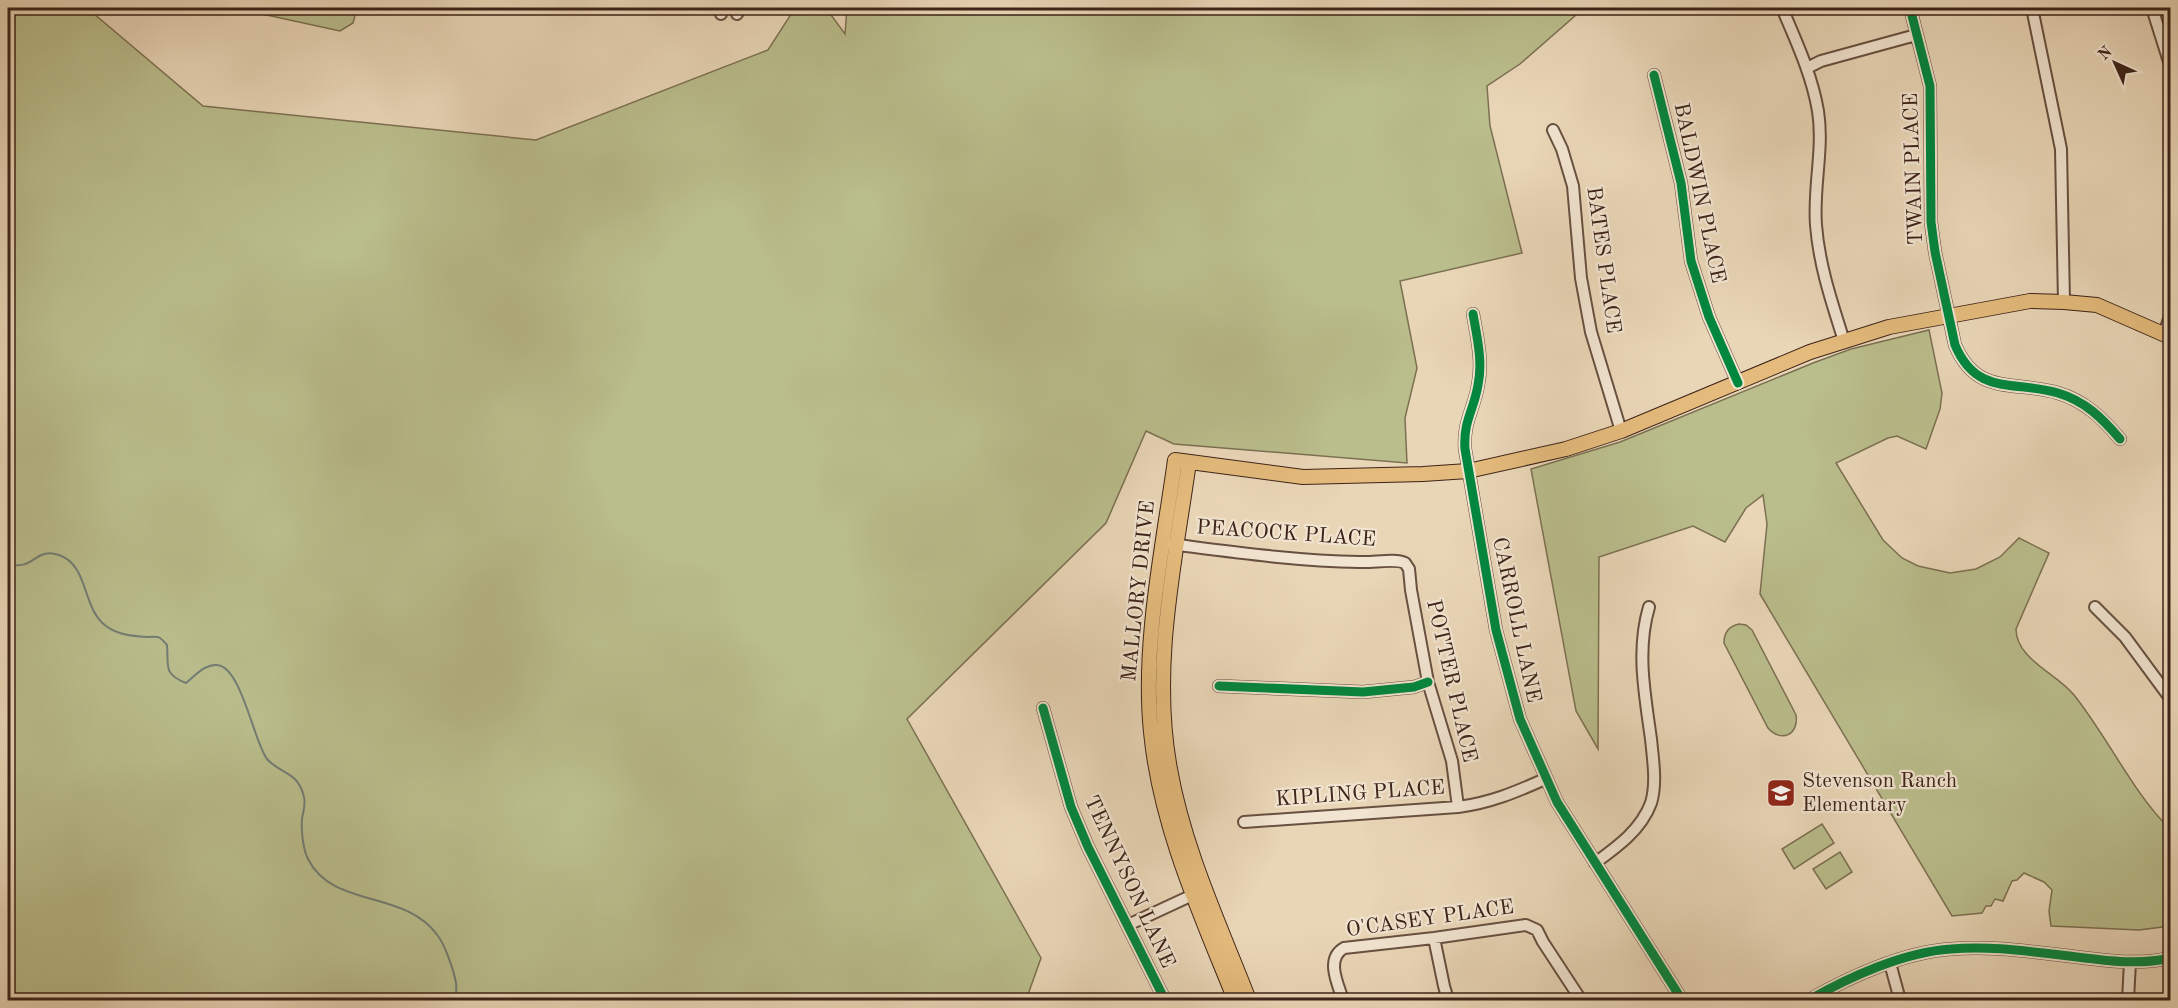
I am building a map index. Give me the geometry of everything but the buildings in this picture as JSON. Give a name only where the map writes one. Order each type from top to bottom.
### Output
[{"type":"main road","points":[[1468,471],[1566,450],[1621,431],[1810,352],[1889,327],[2030,301],[2097,305],[2167,335]]},
{"type":"main road","name":"MALLORY DRIVE","points":[[1235,1000],[1200,892],[1173,841],[1157,781],[1150,731],[1151,637],[1171,544],[1182,461],[1303,477],[1468,471]]},
{"type":"main road","points":[[1200,892],[1249,1000]]},
{"type":"street","points":[[1782,8],[1807,68],[1817,110],[1820,134],[1816,206],[1817,233],[1825,283],[1844,341]]},
{"type":"street","name":"TWAIN PLACE","points":[[1910,8],[1930,86],[1931,222],[1935,252],[1955,345],[1960,356],[1974,373],[1994,384],[2039,389],[2073,398],[2103,418],[2120,439]]},
{"type":"street","points":[[2032,8],[2061,150],[2064,302]]},
{"type":"street","points":[[2152,8],[2170,65]]},
{"type":"street","points":[[1807,68],[1821,61],[1916,34]]},
{"type":"street","name":"BALDWIN PLACE","points":[[1654,75],[1681,183],[1691,261],[1709,317],[1738,383]]},
{"type":"street","name":"BATES PLACE","points":[[1553,130],[1574,186],[1581,278],[1591,332],[1621,431]]},
{"type":"street","name":"CARROLL LANE","points":[[1473,314],[1480,369],[1478,387],[1464,435],[1468,471],[1496,630],[1520,719],[1557,802],[1682,1000]]},
{"type":"street","points":[[2167,335],[2170,316]]},
{"type":"street","name":"PEACOCK PLACE","points":[[1171,544],[1325,561],[1378,563],[1396,560],[1405,563]]},
{"type":"street","name":"POTTER PLACE","points":[[1405,563],[1411,577],[1411,590],[1428,682],[1452,761],[1458,807]]},
{"type":"street","points":[[2095,607],[2125,637],[2170,698]]},
{"type":"street","points":[[1595,863],[1629,837],[1642,821],[1651,803],[1654,764],[1643,679],[1642,652],[1643,626],[1649,608]]},
{"type":"street","points":[[1219,686],[1363,692],[1414,687],[1428,682]]},
{"type":"street","name":"TENNYSON LANE","points":[[1043,708],[1071,807],[1088,847],[1166,1000]]},
{"type":"street","name":"KIPLING PLACE","points":[[1244,822],[1483,804],[1545,779]]},
{"type":"street","points":[[1128,924],[1200,892]]},
{"type":"street","name":"O'CASEY PLACE","points":[[1343,1000],[1334,971],[1335,954],[1344,948],[1526,925],[1538,930],[1543,942],[1581,1000]]},
{"type":"street","points":[[1434,938],[1440,973],[1448,1000]]},
{"type":"street","points":[[1809,1000],[1854,977],[1890,963],[1949,949],[1986,948],[2130,962],[2170,957]]},
{"type":"street","points":[[2128,1000],[2130,962]]},
{"type":"street","points":[[1890,963],[1900,1000]]},
{"type":"green space","points":[[8,8],[87,8],[203,106],[536,140],[768,50],[795,8],[826,8],[845,34],[847,8],[1584,8],[1520,64],[1487,86],[1490,126],[1522,253],[1400,281],[1417,368],[1405,418],[1407,463],[1174,444],[1146,431],[1106,523],[907,719],[1041,958],[1026,1000],[8,1000]]},
{"type":"green space","points":[[234,8],[357,8],[353,23],[340,31]]},
{"type":"green space","points":[[1929,330],[1942,393],[1940,409],[1926,449],[1897,436],[1888,438],[1836,463],[1883,540],[1902,558],[1918,566],[1950,573],[1976,569],[2000,557],[2019,538],[2049,553],[2016,629],[2018,640],[2038,665],[2074,695],[2144,799],[2170,829],[2170,926],[2139,930],[2051,926],[2049,911],[2052,890],[2044,882],[2024,873],[2017,880],[2012,881],[2003,901],[1995,899],[1991,906],[1986,906],[1982,913],[1952,916],[1760,594],[1767,524],[1763,495],[1746,508],[1725,542],[1693,526],[1599,557],[1598,749],[1576,711],[1531,469],[1620,442],[1851,349]]},
{"type":"green space","points":[[1739,624],[1746,625],[1752,630],[1796,715],[1795,728],[1788,735],[1778,735],[1768,728],[1724,643],[1728,630]]},
{"type":"green space","points":[[1822,824],[1834,843],[1794,869],[1782,849]]},
{"type":"green space","points":[[1840,852],[1852,872],[1826,889],[1813,869]]},
{"type":"waterway","points":[[8,564],[24,564],[51,553],[69,560],[81,577],[98,618],[106,626],[121,633],[161,639],[167,645],[168,668],[178,680],[186,683],[200,671],[212,665],[226,669],[240,691],[267,759],[298,782],[305,803],[302,819],[305,850],[319,875],[334,886],[389,904],[424,921],[441,940],[455,978],[457,1000]]},
{"type":"cycle path","points":[[1910,8],[1930,86],[1931,222],[1935,252],[1955,345],[1974,373],[1986,380],[1999,384],[2042,389],[2068,396],[2092,411],[2120,439]]},
{"type":"cycle path","points":[[1654,75],[1681,183],[1691,261],[1709,317],[1738,383]]},
{"type":"cycle path","points":[[1473,314],[1480,367],[1476,394],[1467,423],[1465,449],[1496,630],[1520,719],[1557,802],[1682,1000]]},
{"type":"cycle path","points":[[1219,686],[1363,692],[1414,687],[1428,682]]},
{"type":"cycle path","points":[[1043,708],[1071,807],[1088,847],[1165,1000]]},
{"type":"cycle path","points":[[1809,1000],[1877,967],[1933,951],[2002,949],[2126,962],[2170,958]]},
{"type":"place","name":"Stevenson Ranch Elementary","points":[[1781,793]]}]
